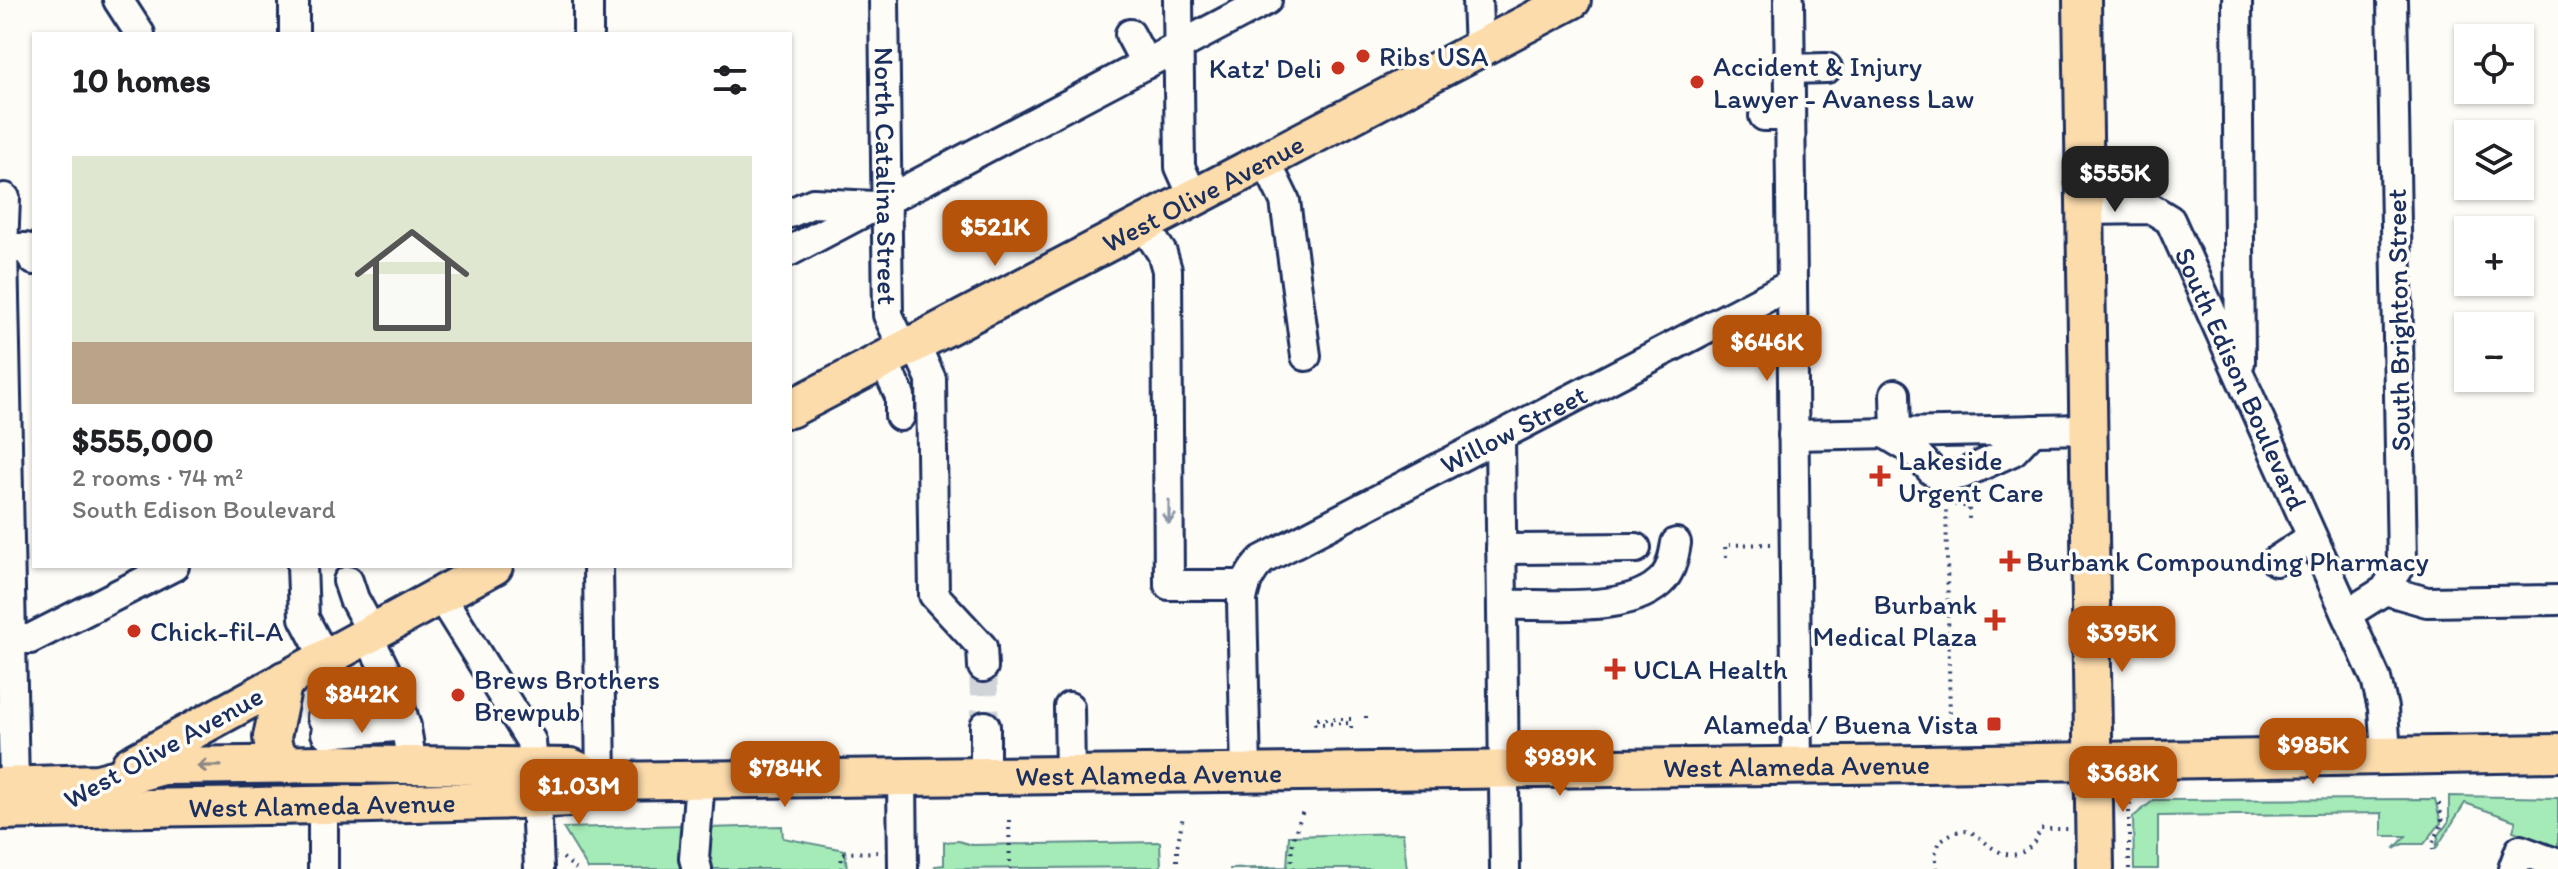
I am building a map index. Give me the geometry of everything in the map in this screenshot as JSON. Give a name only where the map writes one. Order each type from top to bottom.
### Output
[{"type":"main road","name":"West Olive Avenue","points":[[792,405],[901,351],[1572,0]]},
{"type":"main road","points":[[2082,0],[2095,869]]},
{"type":"main road","name":"West Olive Avenue","points":[[0,833],[98,783],[490,568]]},
{"type":"main road","points":[[284,680],[272,737],[274,750],[287,765]]},
{"type":"main road","name":"West Alameda Avenue","points":[[5,794],[46,810],[323,807],[534,783],[571,767],[601,781],[2558,753]]},
{"type":"main road","name":"West Alameda Avenue","points":[[5,794],[98,783],[163,766],[423,765],[534,783]]},
{"type":"main road","name":"West Alameda Avenue","points":[[98,783],[157,794],[355,787],[397,782],[423,765]]},
{"type":"main road","points":[[98,783],[135,807]]},
{"type":"street","points":[[118,0],[139,32]]},
{"type":"street","points":[[294,0],[294,32]]},
{"type":"street","points":[[588,0],[588,32]]},
{"type":"street","name":"North Catalina Street","points":[[884,0],[882,202],[888,315],[901,351]]},
{"type":"street","points":[[1178,0],[1180,167],[1194,198]]},
{"type":"street","points":[[792,250],[1267,0]]},
{"type":"street","points":[[1477,0],[1479,49]]},
{"type":"street","points":[[1789,0],[1789,69],[1777,116],[1792,284],[1797,765]]},
{"type":"street","points":[[2237,0],[2240,375]]},
{"type":"street","name":"South Brighton Street","points":[[2385,590],[2402,563],[2392,0]]},
{"type":"street","points":[[1130,34],[1146,64]]},
{"type":"street","points":[[1789,69],[1827,68]]},
{"type":"street","points":[[1265,160],[1285,201],[1306,356]]},
{"type":"street","points":[[5,198],[5,794]]},
{"type":"street","points":[[792,212],[813,203],[882,202]]},
{"type":"street","name":"South Edison Boulevard","points":[[2085,210],[2152,209],[2170,220],[2376,679],[2383,708],[2386,755]]},
{"type":"street","points":[[1143,224],[1162,253],[1167,270],[1169,585],[1243,593]]},
{"type":"street","points":[[3,248],[26,248],[32,257]]},
{"type":"street","name":"Willow Street","points":[[1243,593],[1253,569],[1262,560],[1500,438],[1702,321],[1792,284]]},
{"type":"street","points":[[900,416],[901,351]]},
{"type":"street","points":[[901,351],[931,379],[929,534],[934,595],[982,647],[983,667]]},
{"type":"street","points":[[1890,433],[1895,394]]},
{"type":"street","points":[[1793,435],[2090,429]]},
{"type":"street","points":[[1890,433],[1914,451],[1932,471],[1945,477],[1962,474],[2013,451],[2033,430]]},
{"type":"street","points":[[1500,438],[1505,869]]},
{"type":"street","points":[[2276,561],[2312,537]]},
{"type":"street","points":[[1502,605],[1608,604],[1632,599],[1665,577],[1673,562],[1676,543]]},
{"type":"street","points":[[1501,549],[1636,548]]},
{"type":"street","points":[[5,639],[30,639],[170,568]]},
{"type":"street","points":[[302,568],[304,618],[325,658]]},
{"type":"street","points":[[598,568],[601,781]]},
{"type":"street","points":[[348,581],[392,687],[410,744],[423,765]]},
{"type":"street","points":[[2347,614],[2385,590],[2427,602],[2558,600]]},
{"type":"street","points":[[1190,601],[1243,593]]},
{"type":"street","points":[[1243,593],[1246,773]]},
{"type":"street","points":[[440,595],[531,741],[539,869]]},
{"type":"street","points":[[392,687],[324,725],[406,726]]},
{"type":"street","points":[[1069,707],[1070,774]]},
{"type":"street","points":[[985,726],[985,776]]},
{"type":"street","points":[[902,778],[903,861]]},
{"type":"street","points":[[697,869],[694,858],[700,780]]},
{"type":"street","points":[[323,807],[323,869]]},
{"type":"street","points":[[2516,860],[2558,864]]},
{"type":"path","points":[[1930,507],[1946,503],[1950,720]]},
{"type":"path","points":[[1726,557],[1725,545],[1773,544]]},
{"type":"path","points":[[1351,716],[1351,719],[1315,719],[1315,724],[1351,723],[1351,728]]},
{"type":"path","points":[[1366,716],[1366,724]]},
{"type":"path","points":[[2433,850],[2432,844],[2443,823],[2438,799]]},
{"type":"path","points":[[2129,869],[2129,807],[2132,800]]},
{"type":"path","points":[[1293,869],[1290,858],[1303,811]]},
{"type":"path","points":[[1177,869],[1183,816]]},
{"type":"path","points":[[1009,820],[1010,869]]},
{"type":"path","points":[[1937,869],[1935,854],[1940,841],[1960,831],[1973,833],[1994,850],[2016,855],[2028,850],[2040,829],[2094,830]]},
{"type":"path","points":[[841,869],[842,855],[845,853],[903,861]]},
{"type":"green space","points":[[2449,796],[2558,798],[2558,847],[2513,831],[2516,821],[2465,803],[2435,850],[2439,835],[2449,821]]},
{"type":"green space","points":[[2435,799],[2441,823],[2424,844],[2403,844],[2394,849],[2406,836],[2382,836],[2382,813],[2158,816],[2158,869],[2134,869],[2133,817],[2154,800]]},
{"type":"green space","points":[[687,825],[705,828],[782,826],[783,838],[845,850],[847,869],[588,869],[563,828]]},
{"type":"green space","points":[[1403,833],[1407,869],[1229,869],[1287,867],[1289,836]]},
{"type":"green space","points":[[958,841],[972,845],[1160,842],[1161,867],[936,869],[935,866],[944,865],[944,842]]},
{"type":"tunnel","points":[[983,667],[985,726]]},
{"type":"place","name":"Ribs USA","points":[[1363,56]]},
{"type":"place","name":"Katz' Deli","points":[[1338,68]]},
{"type":"place","name":"Accident & Injury Lawyer - Avaness Law","points":[[1697,82]]},
{"type":"place","name":"Lakeside Urgent Care","points":[[1880,476]]},
{"type":"place","name":"Burbank Compounding Pharmacy","points":[[2010,561]]},
{"type":"place","name":"Burbank Medical Plaza","points":[[1995,620]]},
{"type":"place","name":"Chick-fil-A","points":[[134,631]]},
{"type":"place","name":"UCLA Health","points":[[1615,669]]},
{"type":"place","name":"Brews Brothers Brewpub","points":[[458,695]]},
{"type":"place","name":"Alameda / Buena Vista","points":[[1994,724]]}]
